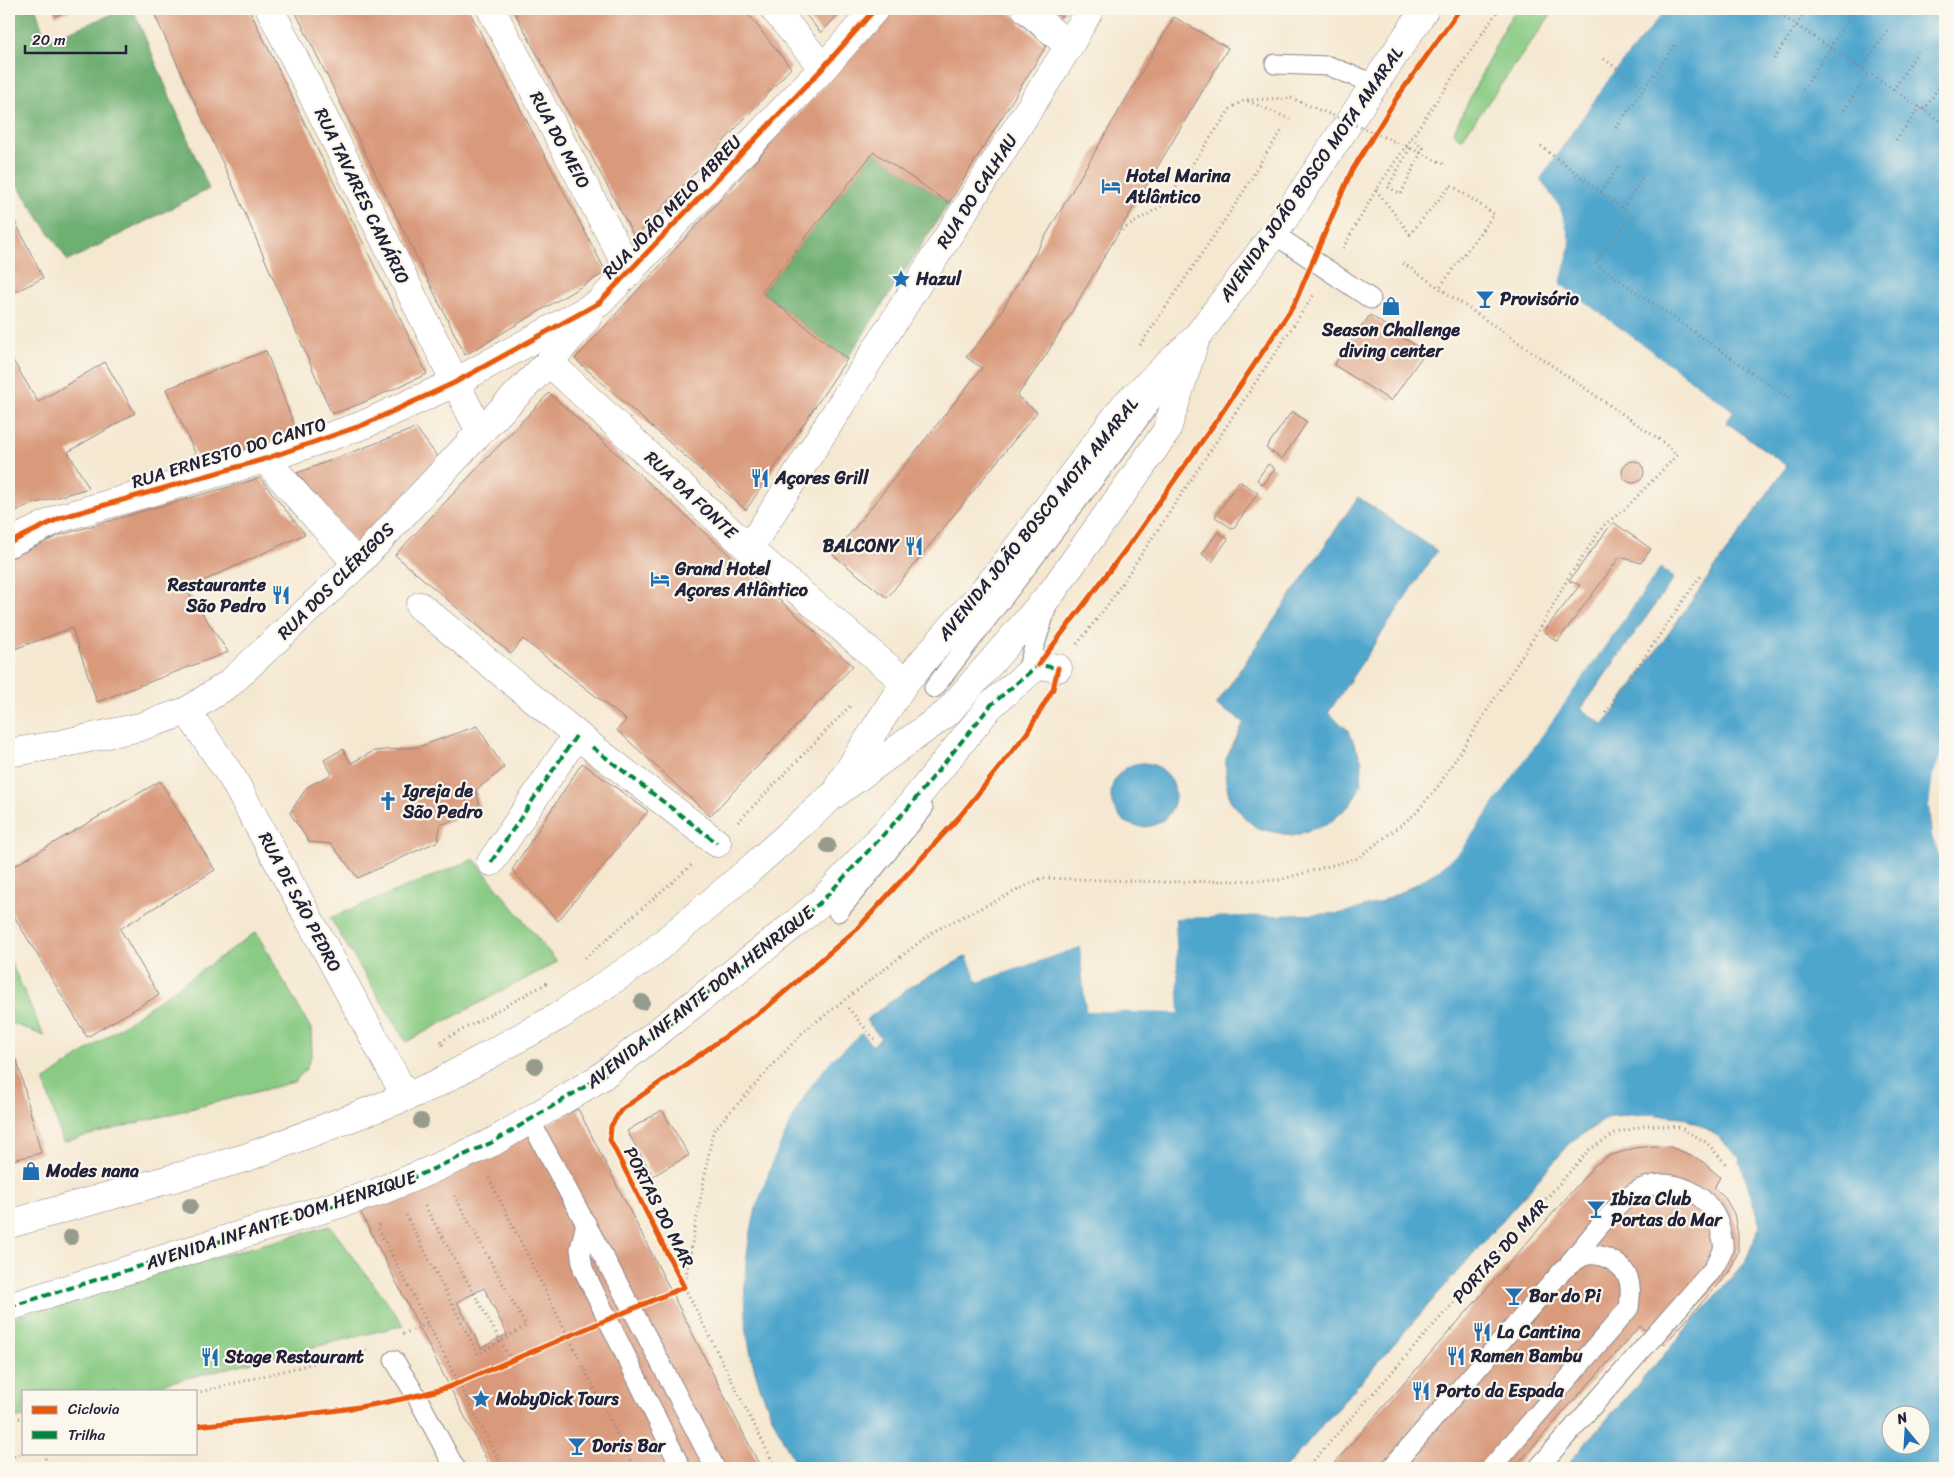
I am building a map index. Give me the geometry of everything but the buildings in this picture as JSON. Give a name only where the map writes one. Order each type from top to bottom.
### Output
[{"type":"street","name":"RUA TAVARES CANÁRIO","points":[[270,9],[480,432]]},
{"type":"street","name":"RUA DO MEIO","points":[[491,9],[630,272]]},
{"type":"street","points":[[774,9],[823,68]]},
{"type":"street","name":"RUA JOÃO MELO ABREU","points":[[454,383],[599,303],[823,68],[875,9]]},
{"type":"street","points":[[1026,9],[1069,46]]},
{"type":"street","name":"RUA DO CALHAU","points":[[749,549],[1069,46],[1090,9]]},
{"type":"street","name":"AVENIDA JOÃO BOSCO MOTA AMARAL","points":[[905,682],[997,575],[1125,405],[1196,338],[1274,234],[1425,9]]},
{"type":"street","name":"RUA DOS CLÉRIGOS","points":[[9,753],[140,727],[187,711],[230,683],[357,564],[480,432],[549,362],[599,303]]},
{"type":"street","name":"AVENIDA JOÃO BOSCO MOTA AMARAL","points":[[832,797],[947,713],[1052,592],[1166,432],[1196,338]]},
{"type":"street","name":"RUA DA FONTE","points":[[549,362],[749,549],[905,682]]},
{"type":"street","name":"RUA ERNESTO DO CANTO","points":[[9,543],[60,518],[265,459],[363,425],[454,383]]},
{"type":"street","points":[[265,459],[357,564]]},
{"type":"street","points":[[420,606],[584,742],[717,843]]},
{"type":"street","name":"AVENIDA INFANTE DOM HENRIQUE","points":[[9,1307],[378,1192],[493,1142],[601,1077],[822,901],[908,808],[991,705],[1038,665],[1058,668]]},
{"type":"street","points":[[9,1224],[245,1158],[436,1084],[560,1016],[647,957],[832,797],[905,682]]},
{"type":"street","name":"RUA DE SÃO PEDRO","points":[[187,711],[233,779],[406,1097]]},
{"type":"street","points":[[491,862],[584,742]]},
{"type":"lane","points":[[1275,64],[1329,66],[1374,84]]},
{"type":"lane","points":[[1274,234],[1371,299]]},
{"type":"lane","points":[[934,688],[1121,444],[1196,338]]},
{"type":"lane","points":[[838,912],[939,789],[1025,676],[1052,592]]},
{"type":"lane","points":[[535,1130],[715,1468]]},
{"type":"lane","points":[[1391,1468],[1620,1204],[1636,1192],[1657,1184],[1680,1185],[1705,1200],[1720,1223],[1723,1248],[1713,1269],[1538,1468]]},
{"type":"lane","points":[[586,1223],[580,1248],[582,1269],[681,1468]]},
{"type":"lane","points":[[1491,1468],[1629,1308],[1631,1292],[1627,1276],[1616,1263],[1600,1255],[1583,1256],[1563,1270]]},
{"type":"lane","points":[[394,1360],[417,1397],[455,1468]]},
{"type":"path","points":[[1058,668],[1107,606],[1330,271],[1376,190],[1499,9]]},
{"type":"path","points":[[1772,9],[1945,124]]},
{"type":"path","points":[[1774,60],[1807,9]]},
{"type":"path","points":[[1803,90],[1855,9]]},
{"type":"path","points":[[1862,69],[1889,28]]},
{"type":"path","points":[[1616,128],[1675,45]]},
{"type":"path","points":[[1893,90],[1919,50]]},
{"type":"path","points":[[1604,59],[1644,88]]},
{"type":"path","points":[[1844,110],[1869,73]]},
{"type":"path","points":[[1924,110],[1945,78]]},
{"type":"path","points":[[1122,230],[1165,204],[1231,108],[1245,100],[1291,98],[1444,164]]},
{"type":"path","points":[[1245,100],[1290,119]]},
{"type":"path","points":[[1896,140],[1920,107]]},
{"type":"path","points":[[1371,140],[1381,124]]},
{"type":"path","points":[[1243,193],[1259,164],[1283,129]]},
{"type":"path","points":[[1410,148],[1388,187],[1400,194],[1423,148],[1411,138]]},
{"type":"path","points":[[1541,146],[1632,216],[1596,263],[1790,399]]},
{"type":"path","points":[[1601,192],[1619,166]]},
{"type":"path","points":[[1622,208],[1643,177]]},
{"type":"path","points":[[1376,190],[1410,234],[1450,185],[1494,214],[1439,288]]},
{"type":"path","points":[[671,1292],[684,1287],[713,1131],[803,1032],[934,932],[1042,878],[1166,882],[1279,880],[1358,858],[1416,814],[1439,785],[1545,620],[1568,578],[1604,524],[1626,508],[1677,455],[1663,442],[1400,261]]},
{"type":"path","points":[[1606,713],[1701,576]]},
{"type":"path","points":[[848,1008],[877,1042]]},
{"type":"path","points":[[485,1169],[634,1468]]},
{"type":"path","points":[[410,1179],[511,1360]]},
{"type":"path","points":[[404,1212],[478,1354],[526,1326],[450,1187]]},
{"type":"path","points":[[384,1222],[377,1226],[503,1468]]},
{"type":"path","points":[[198,1393],[366,1350]]},
{"type":"path","points":[[198,1426],[319,1412],[417,1397]]},
{"type":"path","points":[[9,1419],[22,1418]]},
{"type":"path","points":[[9,1457],[22,1454]]},
{"type":"path","points":[[44,1454],[48,1468]]},
{"type":"green space","points":[[9,9],[36,9],[46,41],[125,9],[133,9],[209,189],[68,261],[9,173]]},
{"type":"green space","points":[[1517,9],[1555,9],[1462,139],[1453,133],[1506,24]]},
{"type":"green space","points":[[874,152],[949,203],[847,359],[762,292]]},
{"type":"green space","points":[[474,859],[557,962],[406,1042],[330,918]]},
{"type":"green space","points":[[256,932],[311,1029],[312,1054],[306,1069],[294,1082],[63,1142],[44,1081]]},
{"type":"green space","points":[[9,958],[44,1036],[9,1022]]},
{"type":"green space","points":[[330,1226],[404,1325],[138,1390],[22,1390],[22,1417],[9,1420],[9,1319],[136,1279]]},
{"type":"water","points":[[1666,9],[1945,9],[1945,744],[1935,771],[1929,809],[1933,836],[1940,862],[1945,872],[1945,1468],[1564,1468],[1745,1263],[1760,1225],[1739,1157],[1713,1132],[1682,1117],[1647,1114],[1611,1116],[1573,1140],[1285,1468],[798,1468],[763,1396],[750,1350],[745,1313],[745,1274],[750,1235],[759,1197],[772,1159],[808,1090],[834,1056],[862,1033],[872,1046],[881,1038],[866,1020],[913,985],[967,956],[978,982],[1080,947],[1086,1011],[1179,1012],[1175,918],[1340,913],[1380,902],[1413,886],[1437,871],[1461,849],[1660,568],[1674,578],[1581,709],[1604,725],[1787,466],[1726,422],[1733,411],[1560,284],[1570,245],[1560,208],[1540,179],[1615,70]]},
{"type":"water","points":[[1358,497],[1437,551],[1328,713],[1348,730],[1362,761],[1361,785],[1350,805],[1328,824],[1293,836],[1257,828],[1246,819],[1230,800],[1226,781],[1226,759],[1244,722],[1216,705]]},
{"type":"water","points":[[1143,763],[1161,769],[1169,777],[1175,795],[1169,813],[1161,821],[1143,827],[1125,821],[1117,813],[1111,795],[1117,777],[1125,769]]},
{"type":"water","points":[[417,1464],[419,1468],[338,1468]]},
{"type":"pier","points":[[1663,9],[1666,9],[1615,70],[1540,179],[1560,208],[1570,245],[1560,284],[1733,411],[1726,422],[1724,420],[1730,411],[1558,286],[1567,245],[1564,227],[1558,209],[1537,179],[1613,69]]},
{"type":"pier","points":[[1658,567],[1660,568],[1461,850],[1437,871],[1380,902],[1340,913],[1175,918],[1179,1013],[1086,1011],[1080,947],[978,982],[966,953],[969,954],[979,979],[1081,945],[1083,947],[1088,1008],[1176,1010],[1174,916],[1340,911],[1379,899],[1436,869],[1459,848]]},
{"type":"pier","points":[[1945,744],[1945,751],[1936,775],[1931,806],[1934,835],[1945,872],[1932,836],[1929,806],[1933,775]]},
{"type":"pier","points":[[861,1032],[832,1059],[809,1088],[796,1110],[773,1159],[755,1210],[746,1252],[744,1289],[746,1325],[744,1326],[742,1289],[744,1252],[753,1209],[770,1158],[793,1109],[807,1086],[830,1057]]},
{"type":"pier","points":[[415,1461],[417,1464],[336,1468],[338,1466]]},
{"type":"marked path","points":[[9,1307],[378,1192],[493,1142],[601,1077],[822,901],[908,808],[991,705],[1038,665],[1058,668],[1057,671]]},
{"type":"marked path","points":[[491,862],[576,736]]},
{"type":"marked path","points":[[592,747],[717,843]]},
{"type":"cycle path","points":[[9,543],[60,518],[265,459],[363,425],[454,383],[599,303],[823,68],[875,9]]},
{"type":"cycle path","points":[[1038,665],[1129,545],[1219,417],[1294,305],[1351,172],[1396,99],[1460,9]]},
{"type":"cycle path","name":"PORTAS DO MAR","points":[[198,1426],[356,1408],[449,1387],[684,1287],[610,1140],[611,1126],[621,1110],[766,1008],[858,928],[960,816],[1027,733],[1053,689],[1058,668]]},
{"type":"place","name":"Hotel Marina Atlântico","points":[[1111,186]]},
{"type":"place","name":"Hazul","points":[[901,279]]},
{"type":"place","name":"Provisório","points":[[1485,299]]},
{"type":"place","name":"Season Challenge diving center","points":[[1391,306]]},
{"type":"place","name":"Açores Grill","points":[[760,478]]},
{"type":"place","name":"BALCONY","points":[[914,546]]},
{"type":"place","name":"Grand Hotel Açores Atlântico","points":[[660,579]]},
{"type":"place","name":"Restaurante São Pedro","points":[[281,595]]},
{"type":"place","name":"Igreja de São Pedro","points":[[388,801]]},
{"type":"place","name":"Modes nana","points":[[31,1171]]},
{"type":"place","name":"Ibiza Club Portas do Mar","points":[[1596,1209]]},
{"type":"place","name":"Bar do Pi","points":[[1514,1296]]},
{"type":"place","name":"La Cantina","points":[[1482,1332]]},
{"type":"place","name":"Ramen Bambu","points":[[1456,1356]]},
{"type":"place","name":"Stage Restaurant","points":[[210,1357]]},
{"type":"place","name":"Porto da Espada","points":[[1421,1391]]},
{"type":"place","name":"MobyDick Tours","points":[[481,1399]]},
{"type":"place","name":"Doris Bar","points":[[577,1446]]}]
